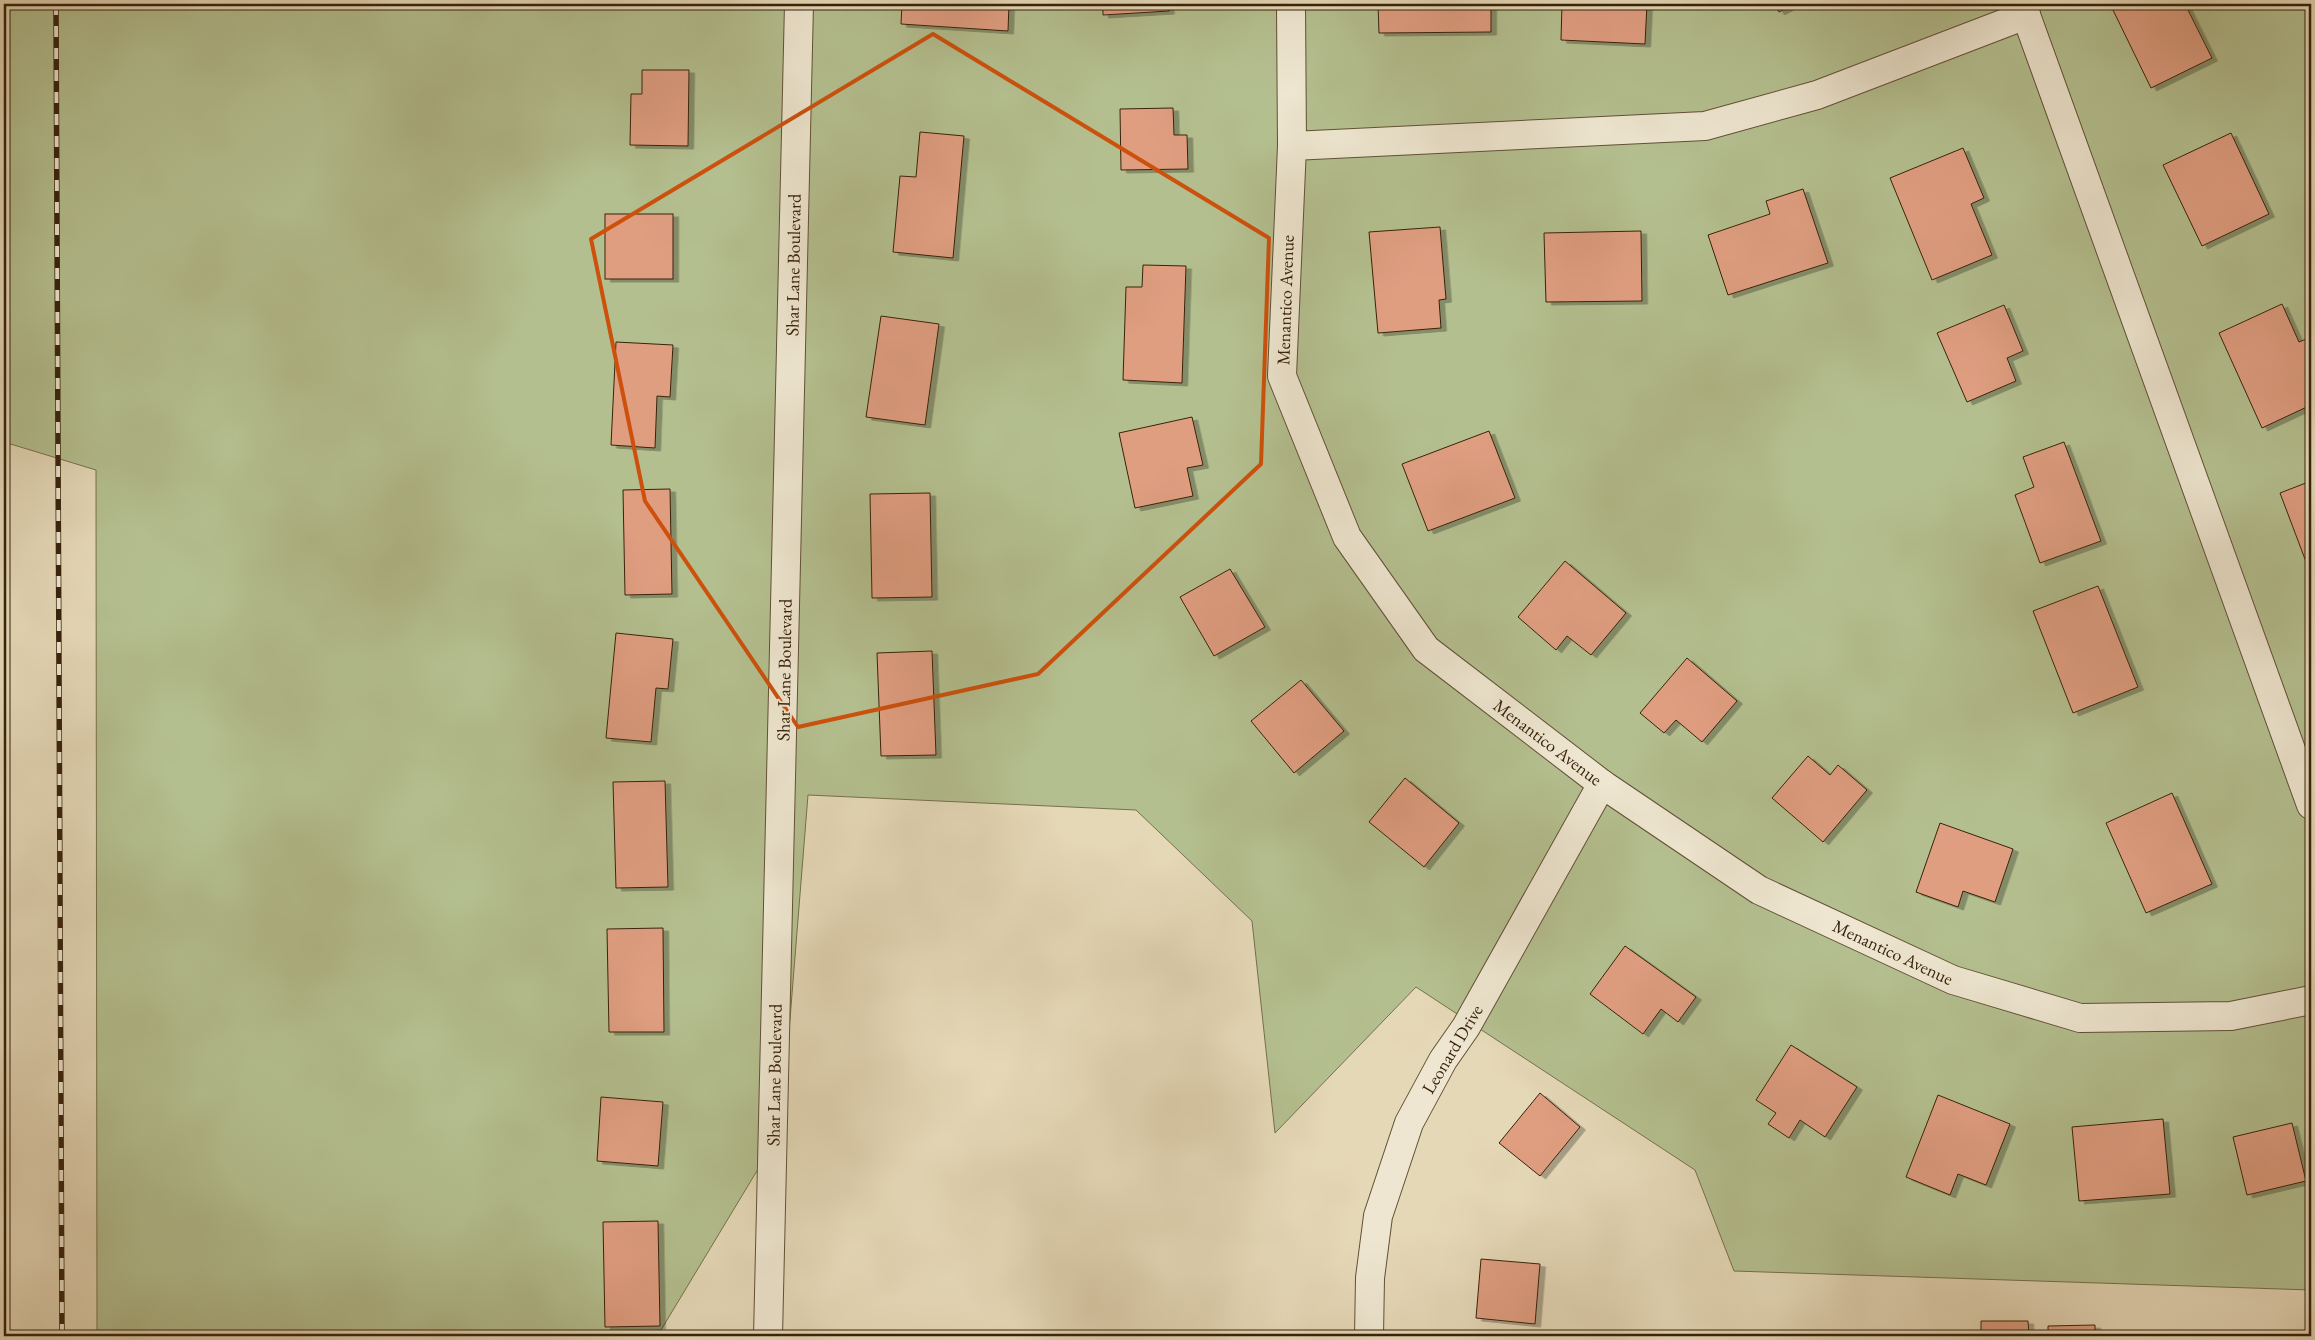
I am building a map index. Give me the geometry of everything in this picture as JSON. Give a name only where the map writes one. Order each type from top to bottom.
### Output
[{"type":"street","name":"Shar Lane Boulevard","points":[[768,1336],[799,4]]},
{"type":"street","name":"Menantico Avenue","points":[[1291,4],[1292,146],[1282,376],[1348,537],[1426,648],[1602,784],[1759,890],[1953,980],[2080,1018],[2231,1016],[2311,1000]]},
{"type":"street","points":[[1292,146],[1705,126],[1817,95],[2024,10],[2311,805]]},
{"type":"street","name":"Leonard Drive","points":[[1368,1336],[1370,1278],[1378,1216],[1409,1123],[1443,1060],[1466,1027],[1602,784]]},
{"type":"highlighted area","points":[[933,34],[1269,238],[1261,464],[1038,674],[798,727],[645,501],[591,239]]},
{"type":"green space","points":[[4,4],[2311,4],[2311,1290],[1734,1271],[1695,1170],[1416,987],[1275,1133],[1252,921],[1136,810],[808,795],[781,1131],[661,1330],[552,1336],[97,1336],[96,470],[4,442]]},
{"type":"building","points":[[902,4],[1009,4],[1008,31],[901,24]]},
{"type":"building","points":[[1103,4],[1168,4],[1169,11],[1103,15]]},
{"type":"building","points":[[1378,4],[1491,4],[1491,32],[1379,33]]},
{"type":"building","points":[[1562,4],[1647,4],[1645,44],[1561,40]]},
{"type":"building","points":[[1774,4],[1794,4],[1779,12]]},
{"type":"building","points":[[2127,4],[2185,4],[2212,58],[2151,88],[2113,10]]},
{"type":"building","points":[[642,70],[689,70],[688,146],[630,145],[631,94],[642,94]]},
{"type":"building","points":[[1173,108],[1174,135],[1187,135],[1188,169],[1121,170],[1120,109]]},
{"type":"building","points":[[920,132],[964,136],[953,258],[893,252],[900,176],[916,177]]},
{"type":"building","points":[[2231,133],[2269,214],[2202,246],[2163,165]]},
{"type":"building","points":[[1963,148],[1984,198],[1971,204],[1992,255],[1932,280],[1890,178]]},
{"type":"building","points":[[1803,189],[1828,263],[1728,295],[1708,235],[1770,214],[1766,201]]},
{"type":"building","points":[[605,214],[673,214],[673,279],[605,279]]},
{"type":"building","points":[[1440,227],[1446,299],[1439,300],[1441,328],[1378,333],[1369,232]]},
{"type":"building","points":[[1641,231],[1642,301],[1546,302],[1544,233]]},
{"type":"building","points":[[1143,265],[1186,266],[1182,383],[1123,380],[1126,287],[1142,287]]},
{"type":"building","points":[[2282,304],[2299,342],[2311,337],[2311,405],[2262,428],[2219,333]]},
{"type":"building","points":[[2004,305],[2023,351],[2007,358],[2016,381],[1967,402],[1937,333]]},
{"type":"building","points":[[881,316],[939,324],[925,425],[866,417]]},
{"type":"building","points":[[616,342],[673,345],[670,397],[657,396],[655,448],[611,445]]},
{"type":"building","points":[[1192,417],[1203,465],[1187,468],[1193,496],[1135,508],[1119,433]]},
{"type":"building","points":[[1489,431],[1515,498],[1428,531],[1402,464]]},
{"type":"building","points":[[2064,442],[2101,541],[2040,563],[2015,495],[2034,487],[2023,457]]},
{"type":"building","points":[[2311,481],[2311,575],[2280,493]]},
{"type":"building","points":[[670,489],[672,594],[625,595],[623,490]]},
{"type":"building","points":[[930,493],[932,597],[872,598],[870,494]]},
{"type":"building","points":[[1565,561],[1626,613],[1591,655],[1567,636],[1556,650],[1518,617]]},
{"type":"building","points":[[1230,569],[1265,627],[1214,656],[1180,597]]},
{"type":"building","points":[[2098,586],[2138,687],[2073,713],[2033,611]]},
{"type":"building","points":[[616,633],[673,639],[668,689],[656,688],[651,742],[606,738]]},
{"type":"building","points":[[932,651],[936,755],[881,756],[877,653]]},
{"type":"building","points":[[1687,658],[1737,701],[1702,742],[1676,720],[1664,733],[1640,713]]},
{"type":"building","points":[[1301,680],[1344,731],[1294,773],[1251,721]]},
{"type":"building","points":[[1808,756],[1830,775],[1838,765],[1867,790],[1823,842],[1772,798]]},
{"type":"building","points":[[1405,778],[1459,823],[1424,867],[1369,822]]},
{"type":"building","points":[[665,781],[668,887],[616,888],[613,782]]},
{"type":"building","points":[[2172,793],[2212,884],[2146,913],[2106,823]]},
{"type":"building","points":[[1940,823],[2013,849],[1995,902],[1963,891],[1958,907],[1916,892]]},
{"type":"building","points":[[663,928],[664,1032],[609,1032],[607,929]]},
{"type":"building","points":[[1625,946],[1696,997],[1678,1022],[1661,1009],[1643,1034],[1590,994]]},
{"type":"building","points":[[1791,1045],[1857,1087],[1825,1137],[1800,1120],[1789,1138],[1768,1124],[1776,1113],[1756,1100]]},
{"type":"building","points":[[1540,1093],[1580,1127],[1540,1176],[1499,1143]]},
{"type":"building","points":[[1938,1095],[2010,1124],[1986,1185],[1958,1174],[1950,1195],[1906,1177]]},
{"type":"building","points":[[601,1097],[663,1102],[658,1166],[597,1161]]},
{"type":"building","points":[[2163,1119],[2170,1194],[2079,1201],[2072,1127]]},
{"type":"building","points":[[2292,1123],[2306,1181],[2247,1195],[2233,1137]]},
{"type":"building","points":[[658,1221],[660,1326],[605,1327],[603,1222]]},
{"type":"building","points":[[1481,1259],[1540,1264],[1535,1324],[1476,1318]]},
{"type":"building","points":[[1981,1321],[2028,1321],[2029,1336],[1981,1336]]},
{"type":"building","points":[[2095,1325],[2095,1336],[2048,1336],[2048,1326]]},
{"type":"railway","points":[[56,4],[62,1336]]}]
